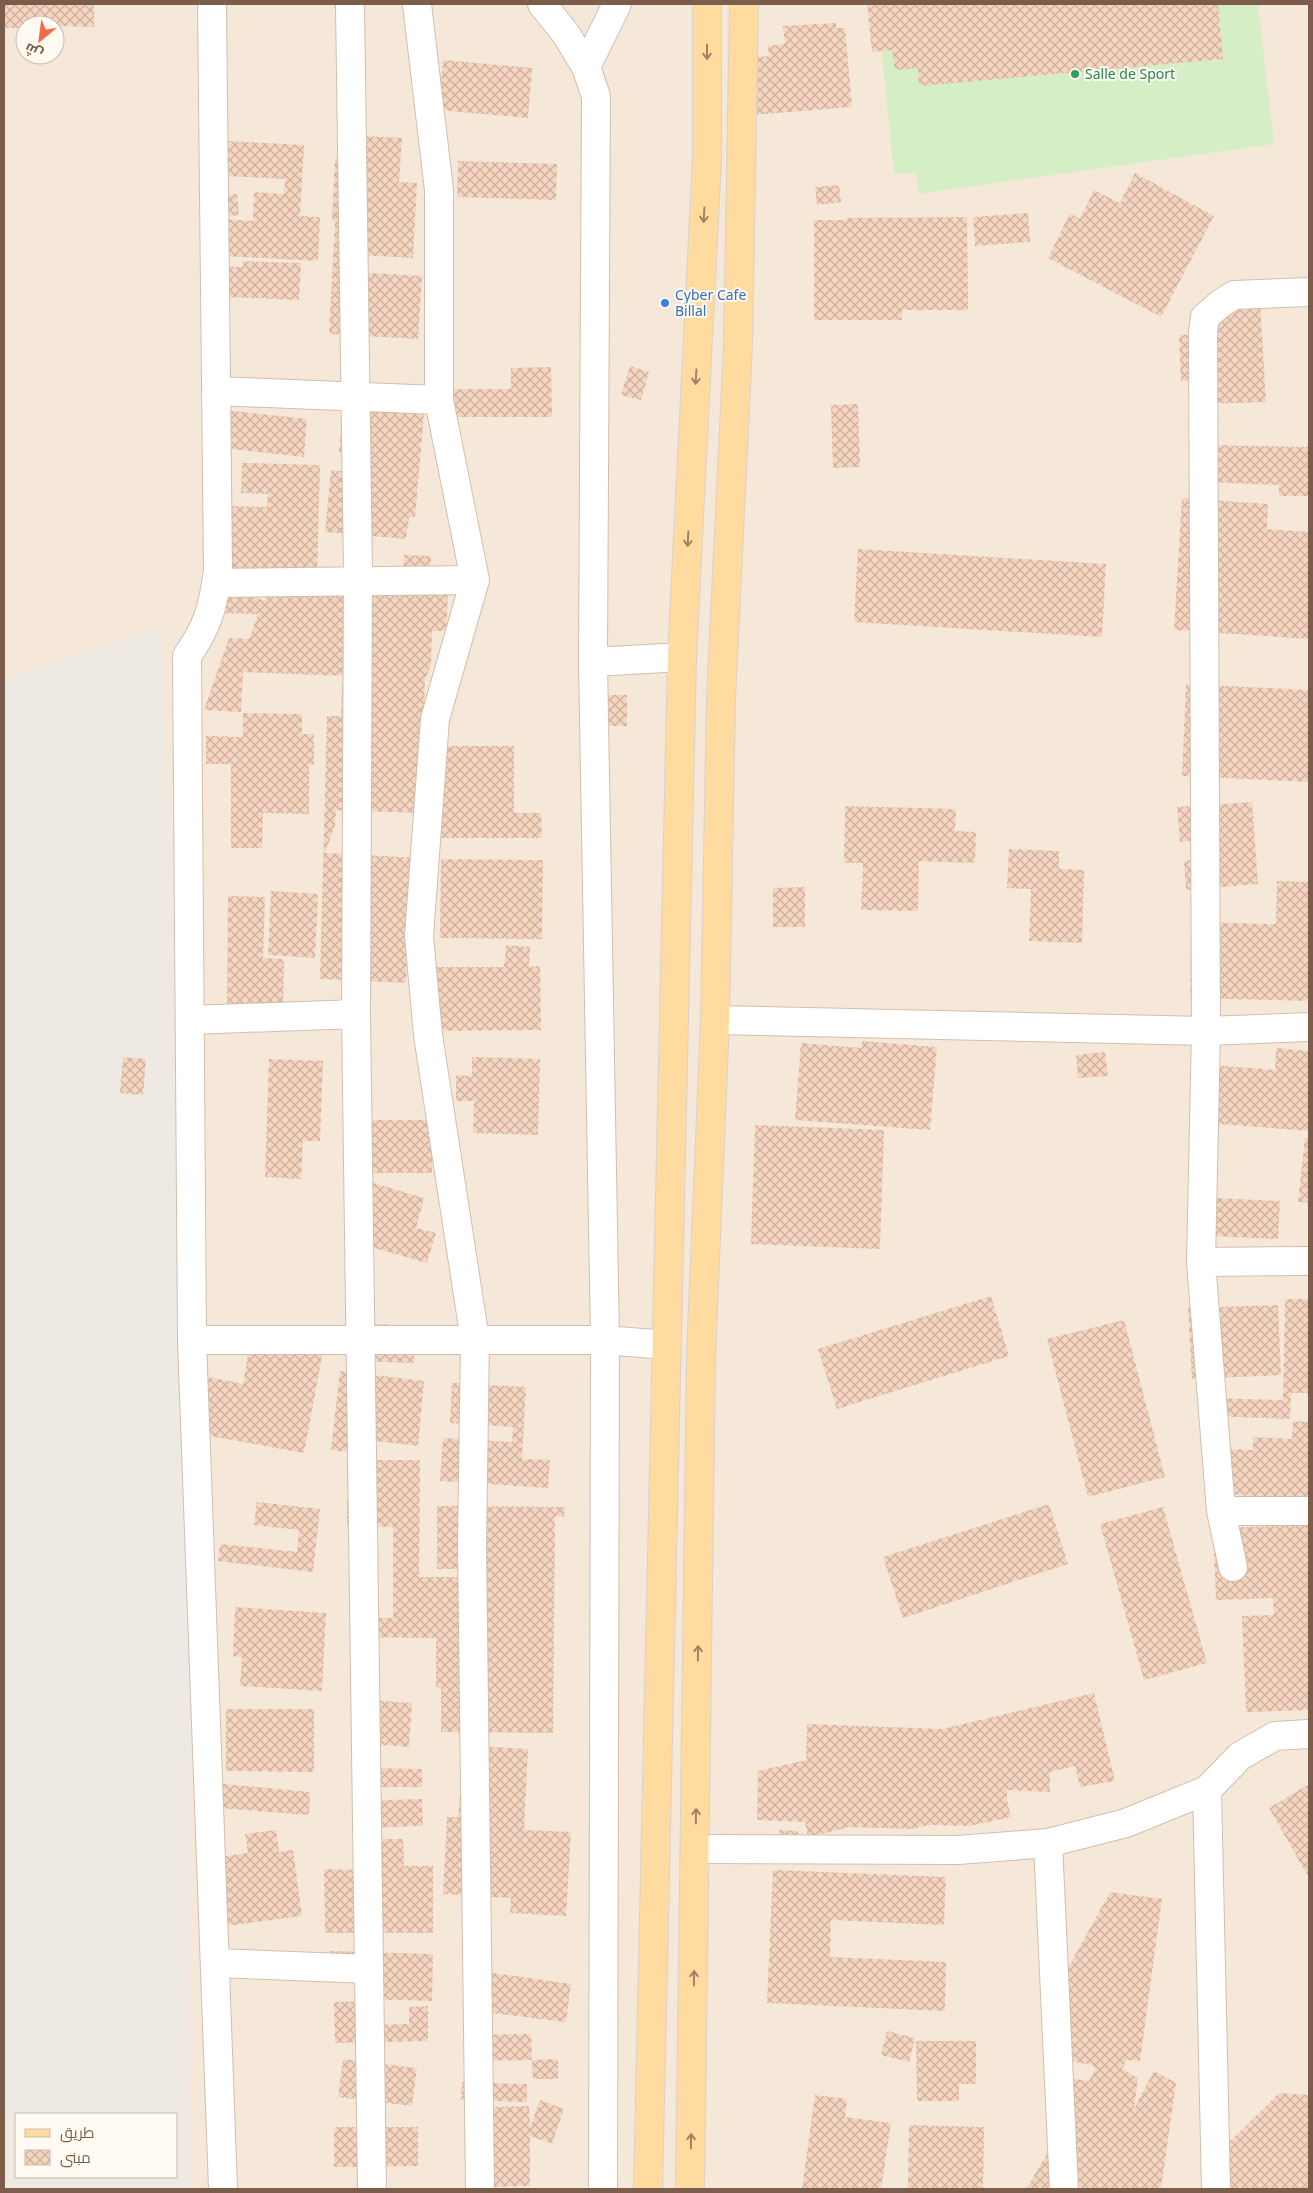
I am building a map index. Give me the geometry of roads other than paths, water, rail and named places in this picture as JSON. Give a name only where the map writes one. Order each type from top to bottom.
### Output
[{"type":"main road","points":[[648,2189],[682,657],[707,159],[707,4]]},
{"type":"main road","points":[[690,2189],[696,1849],[701,1356],[715,1020],[721,698],[738,346],[744,4]]},
{"type":"street","points":[[212,4],[216,583],[208,623],[187,656],[192,1340],[223,2189]]},
{"type":"street","points":[[350,4],[358,580],[356,1014],[362,1340],[372,2189]]},
{"type":"street","points":[[417,4],[439,190],[439,400],[475,580],[435,720],[419,936],[428,1035],[475,1340],[472,1545],[480,2189]]},
{"type":"street","points":[[542,4],[566,34],[586,67],[596,96],[592,662],[605,1340],[603,2189]]},
{"type":"street","points":[[586,67],[616,4]]},
{"type":"street","points":[[1234,1567],[1221,1511],[1201,1262],[1206,1031],[1203,352],[1205,316],[1234,295],[1309,292]]},
{"type":"street","points":[[216,391],[356,395],[439,400]]},
{"type":"street","points":[[216,583],[475,580]]},
{"type":"street","points":[[592,662],[682,657]]},
{"type":"street","points":[[190,1020],[356,1014]]},
{"type":"street","points":[[715,1020],[1206,1031],[1309,1027]]},
{"type":"street","points":[[1201,1262],[1309,1261]]},
{"type":"street","points":[[192,1340],[605,1340],[666,1345]]},
{"type":"street","points":[[1221,1511],[1309,1511]]},
{"type":"street","points":[[696,1849],[958,1850],[1048,1843],[1126,1823],[1207,1790],[1240,1756],[1276,1736],[1309,1734]]},
{"type":"street","points":[[1207,1790],[1216,2189]]},
{"type":"street","points":[[1048,1843],[1064,2189]]},
{"type":"street","points":[[215,1963],[370,1969]]},
{"type":"place","name":"Salle de Sport","points":[[1075,74]]},
{"type":"place","name":"Cyber Cafe Billal","points":[[665,303]]}]
